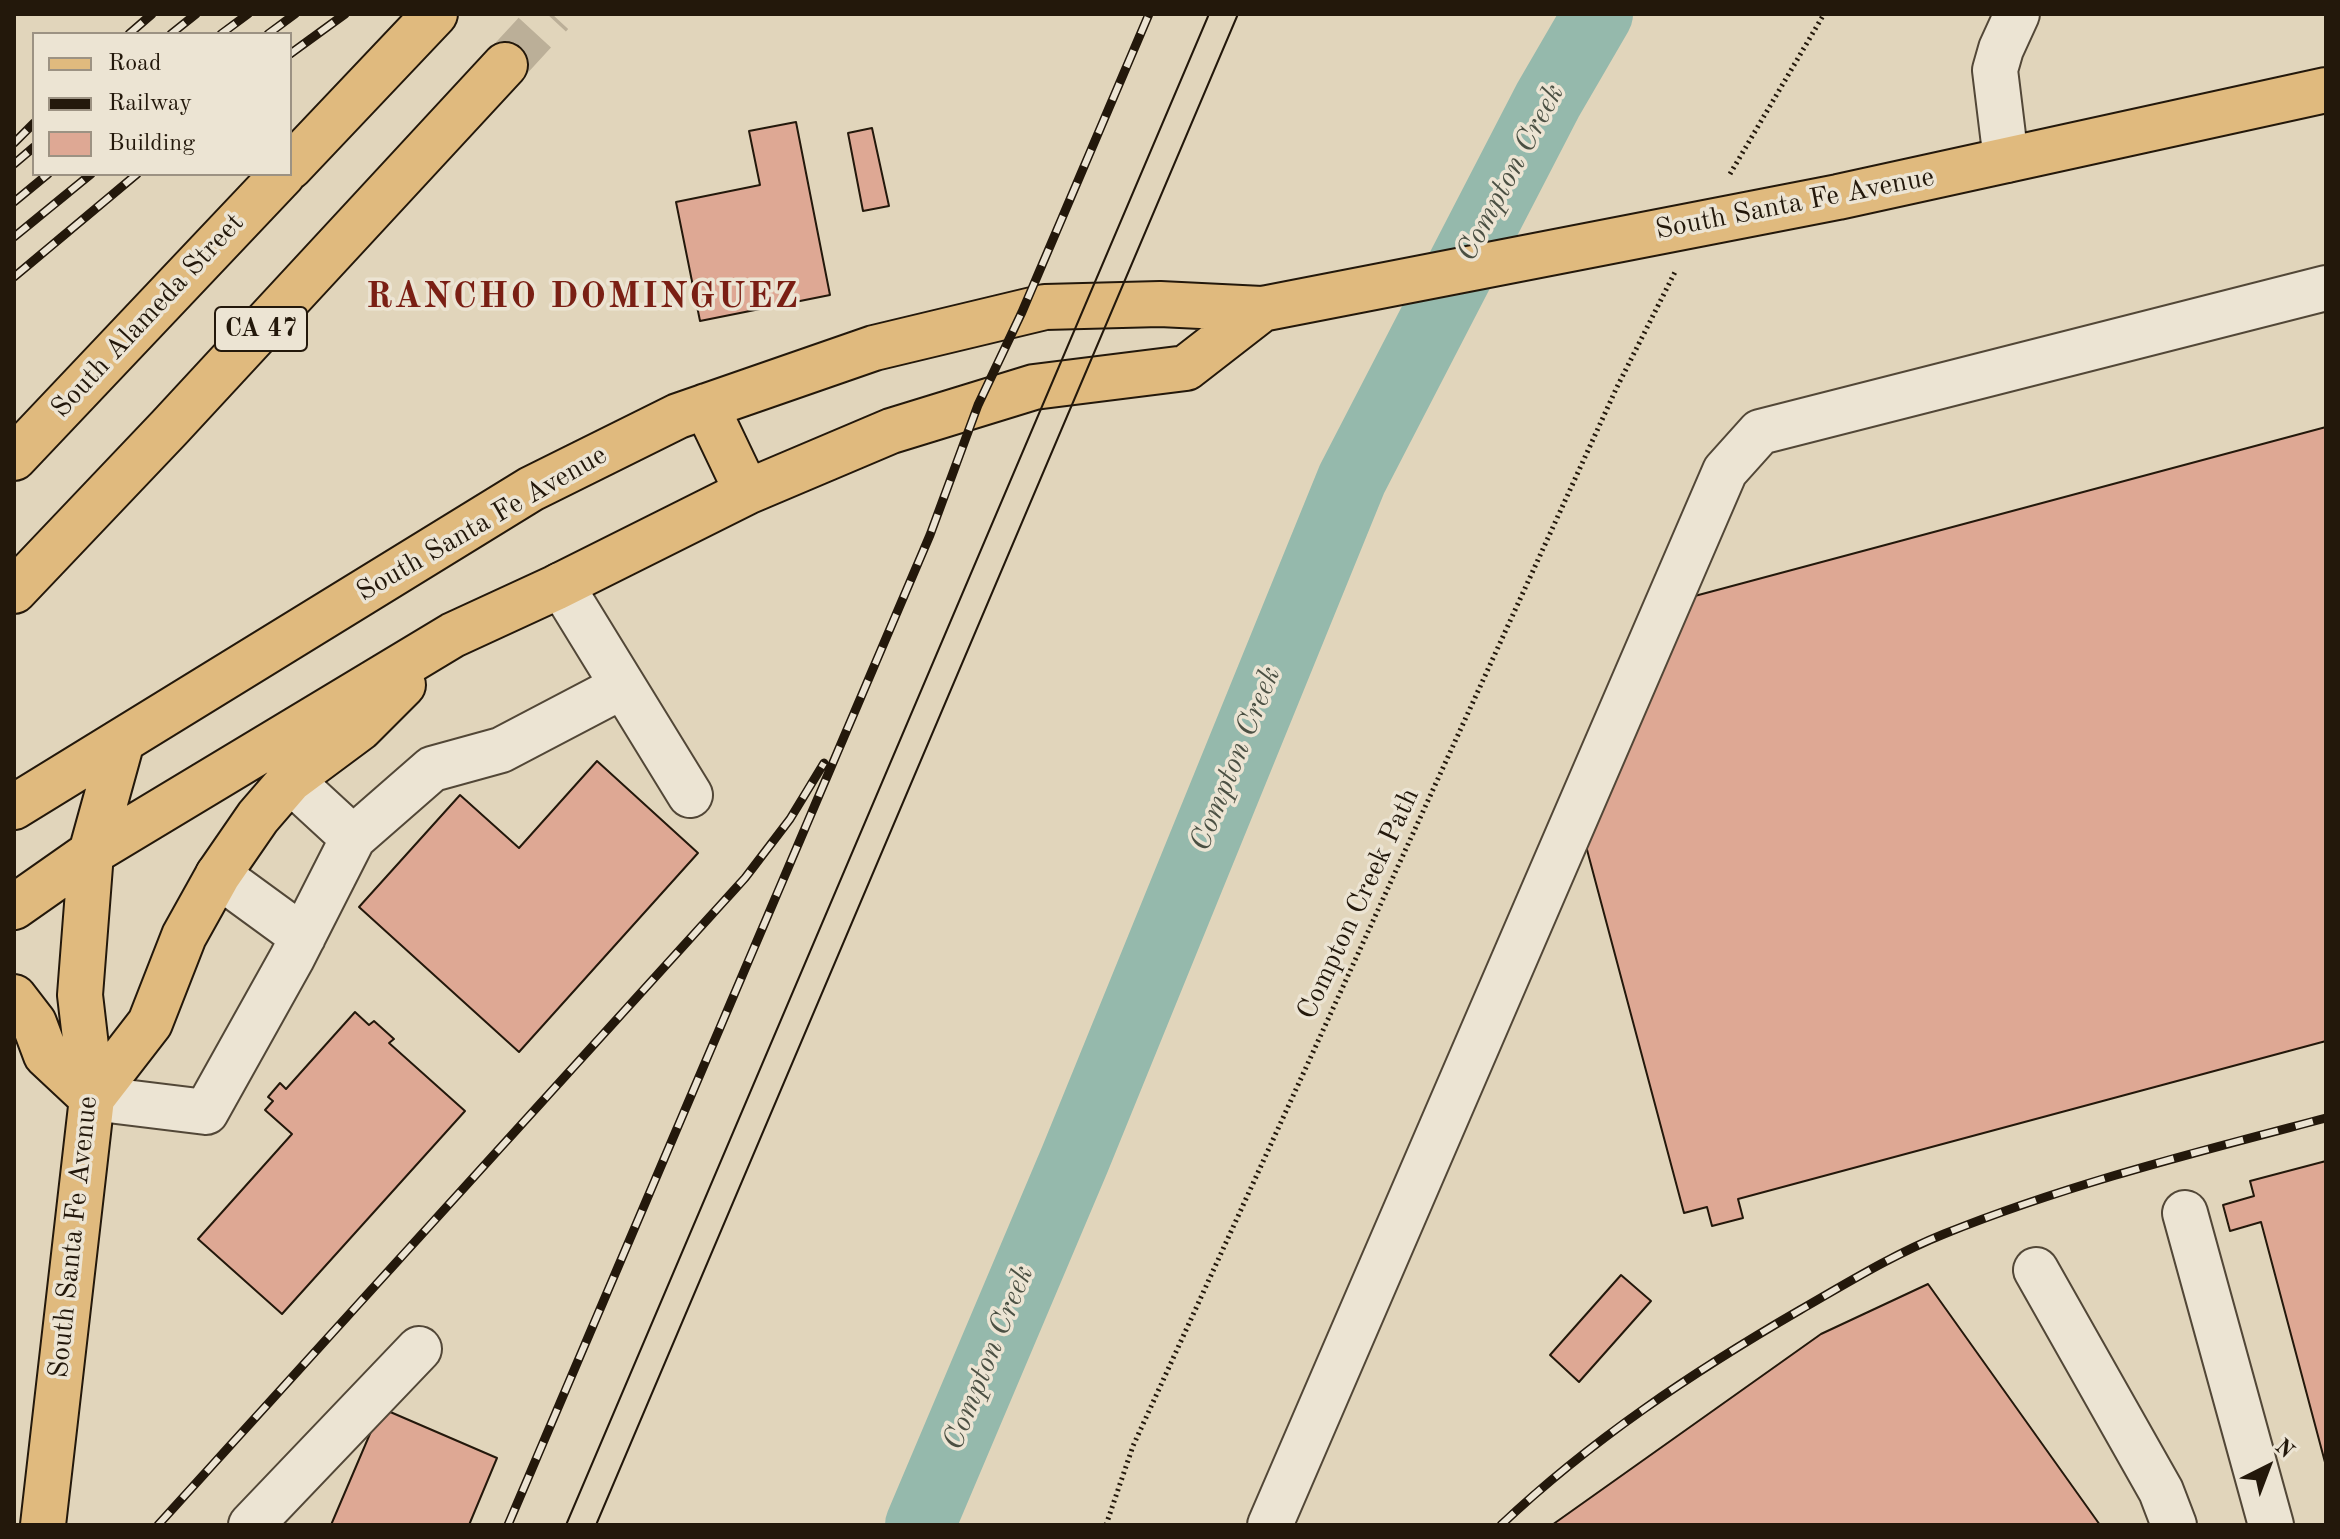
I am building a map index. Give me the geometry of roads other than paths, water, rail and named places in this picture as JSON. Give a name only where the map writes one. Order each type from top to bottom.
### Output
[{"type":"main road","points":[[292,165],[435,14]]},
{"type":"main road","name":"CA 47","points":[[14,591],[505,65]]},
{"type":"main road","name":"South Santa Fe Avenue","points":[[43,1525],[92,1098],[80,995],[91,853],[122,741],[531,489],[678,416],[874,348],[1045,307],[1160,304],[1262,309],[1838,197],[2326,90]]},
{"type":"main road","name":"South Alameda Street","points":[[14,458],[281,176]]},
{"type":"main road","name":"South Santa Fe Avenue","points":[[91,853],[453,635],[747,492],[891,431],[1034,387],[1186,368],[1262,309]]},
{"type":"main road","points":[[706,406],[747,492]]},
{"type":"main road","points":[[14,997],[34,1023],[46,1055],[92,1098],[150,1023],[184,936],[218,875],[258,817],[290,780],[360,728],[453,635]]},
{"type":"main road","points":[[14,807],[122,741]]},
{"type":"main road","points":[[14,907],[91,853]]},
{"type":"lane","points":[[2006,160],[1995,70],[2017,14]]},
{"type":"lane","points":[[1270,1525],[1725,471],[1760,432],[2326,288]]},
{"type":"lane","points":[[561,585],[690,795]]},
{"type":"lane","points":[[92,1098],[206,1112],[303,937],[353,838],[432,769],[501,750],[623,686]]},
{"type":"lane","points":[[290,780],[353,838]]},
{"type":"lane","points":[[218,875],[303,937]]},
{"type":"lane","points":[[2185,1213],[2271,1525]]},
{"type":"lane","points":[[2036,1270],[2161,1491],[2174,1525]]},
{"type":"lane","points":[[251,1525],[419,1349]]},
{"type":"waterway","name":"Compton Creek","points":[[920,1525],[1075,1159],[1352,479],[1548,100],[1598,14]]},
{"type":"tunnel","points":[[505,65],[552,14]]},
{"type":"tram line","points":[[566,1525],[1209,14]]},
{"type":"tram line","points":[[596,1525],[1238,14]]},
{"type":"railway","points":[[131,32],[152,14]]},
{"type":"railway","points":[[174,32],[196,14]]},
{"type":"railway","points":[[224,32],[248,14]]},
{"type":"railway","points":[[271,32],[295,14]]},
{"type":"railway","points":[[292,53],[345,14]]},
{"type":"railway","points":[[508,1525],[930,535],[978,405],[1022,312],[1149,14]]},
{"type":"railway","points":[[14,143],[32,125]]},
{"type":"railway","points":[[14,164],[32,149]]},
{"type":"railway","points":[[14,202],[46,176]]},
{"type":"railway","points":[[14,237],[89,176]]},
{"type":"railway","points":[[14,277],[135,176]]},
{"type":"railway","points":[[158,1525],[745,878],[790,819],[824,763]]},
{"type":"railway","points":[[1501,1525],[1571,1464],[1682,1383],[1800,1310],[1907,1251],[1991,1216],[2085,1184],[2326,1118]]},
{"type":"district","name":"RANCHO DOMINGUEZ","points":[[583,298]]}]
